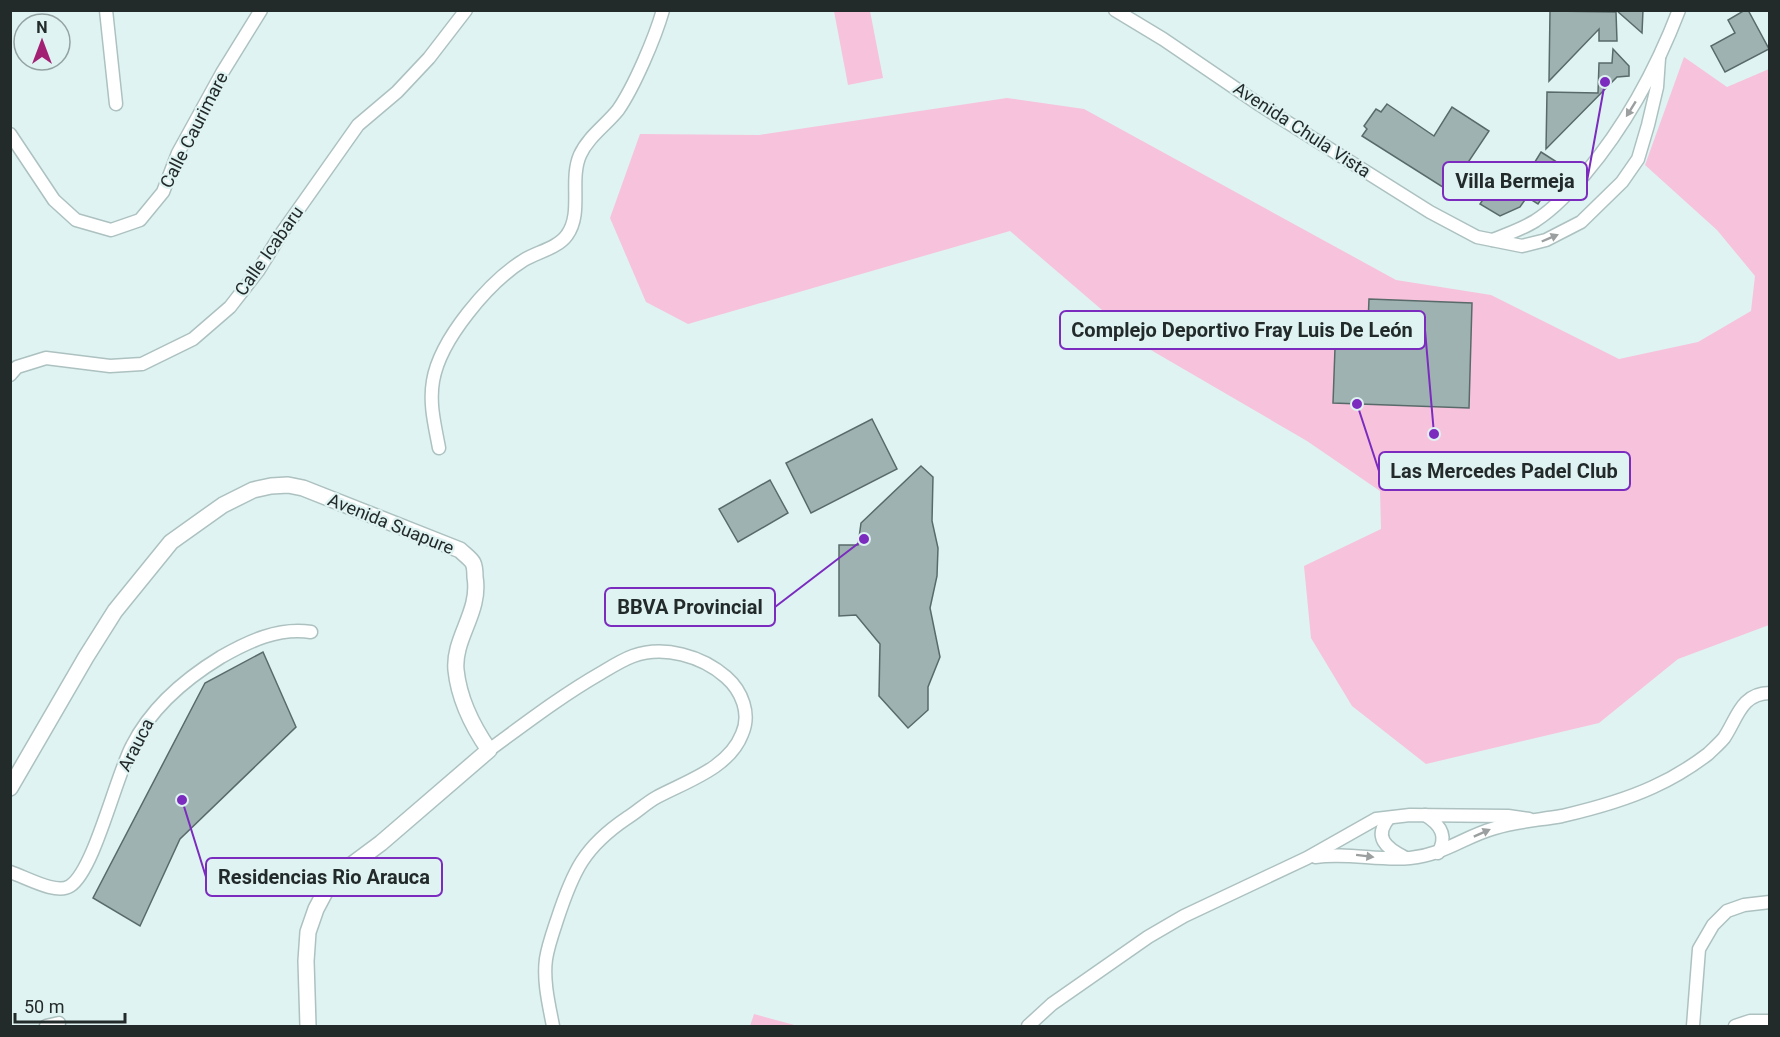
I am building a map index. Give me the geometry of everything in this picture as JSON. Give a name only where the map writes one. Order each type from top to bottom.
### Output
[{"type":"street","points":[[106,10],[116,104]]},
{"type":"street","name":"Calle Caurimare","points":[[10,134],[54,200],[76,220],[111,230],[140,220],[163,192],[178,153],[222,73],[261,10]]},
{"type":"street","name":"Calle Icabaru","points":[[10,375],[17,367],[46,358],[110,366],[142,364],[193,339],[230,307],[258,271],[281,234],[358,125],[397,92],[429,58],[466,10]]},
{"type":"street","points":[[439,448],[432,410],[433,380],[443,352],[483,294],[525,259],[567,236],[574,218],[574,181],[580,155],[618,109],[646,53],[663,10]]},
{"type":"street","name":"Avenida Chula Vista","points":[[1115,10],[1430,212],[1477,237],[1522,246],[1546,240],[1581,222],[1617,188],[1638,159],[1657,87],[1659,58]]},
{"type":"street","name":"Avenida Chula Vista","points":[[1493,240],[1534,221],[1565,196],[1610,142],[1649,80],[1679,10]]},
{"type":"street","name":"Avenida Suapure","points":[[10,788],[104,629],[171,542],[207,515],[237,497],[253,489],[271,486],[303,488],[460,550],[473,563],[476,603],[460,645],[456,668],[460,691],[476,730],[489,750]]},
{"type":"street","name":"Arauca","points":[[10,872],[55,890],[68,887],[79,879],[92,854],[132,745],[152,713],[199,673],[232,651],[280,632],[297,630],[311,632]]},
{"type":"street","points":[[308,1026],[306,961],[308,932],[325,892],[342,872],[381,843],[489,750],[570,691],[635,655],[661,652],[695,658],[710,665],[735,686],[743,702],[746,720],[743,732],[729,756],[711,769],[653,799],[612,828],[594,844],[580,864],[564,897],[546,960],[546,985],[553,1026]]},
{"type":"street","points":[[1307,858],[1332,854],[1408,858],[1438,853],[1492,828],[1593,808],[1651,788],[1672,778],[1707,754],[1723,739],[1738,711],[1749,698],[1770,693]]},
{"type":"street","points":[[1028,1026],[1052,1004],[1148,937],[1184,916],[1307,858],[1376,819],[1425,815],[1508,816],[1529,819]]},
{"type":"street","points":[[1425,815],[1433,820],[1443,832],[1444,840],[1438,853]]},
{"type":"street","points":[[1389,818],[1382,830],[1382,838],[1388,848],[1408,858]]},
{"type":"street","points":[[1693,1026],[1699,950],[1713,925],[1727,910],[1744,905],[1770,902]]},
{"type":"street","points":[[1735,1026],[1750,1021],[1770,1021]]},
{"type":"street","points":[[46,1026],[59,1023]]},
{"type":"shaded area","points":[[834,11],[870,11],[883,78],[848,85]]},
{"type":"shaded area","points":[[1684,57],[1727,87],[1769,69],[1769,625],[1678,659],[1599,723],[1426,764],[1352,706],[1311,638],[1304,566],[1381,529],[1380,491],[1307,441],[1144,346],[1010,231],[688,324],[646,302],[610,218],[640,134],[759,135],[1007,98],[1084,109],[1396,280],[1491,295],[1619,359],[1698,342],[1751,311],[1755,276],[1717,230],[1645,165]]},
{"type":"shaded area","points":[[754,1014],[798,1026],[750,1026]]},
{"type":"building","points":[[1616,10],[1643,10],[1642,33]]},
{"type":"building","points":[[1748,10],[1769,49],[1725,72],[1711,46],[1735,33],[1728,20]]},
{"type":"building","points":[[1550,11],[1616,12],[1617,41],[1599,41],[1599,29],[1549,81]]},
{"type":"building","points":[[1613,49],[1629,66],[1629,76],[1617,77],[1546,149],[1547,92],[1598,93],[1599,63],[1612,63]]},
{"type":"building","points":[[1387,104],[1434,136],[1452,107],[1489,131],[1449,191],[1362,136],[1367,129],[1364,126],[1376,109],[1381,112]]},
{"type":"building","points":[[1541,152],[1563,166],[1538,204],[1527,197],[1520,207],[1500,216],[1480,204],[1490,189],[1483,185],[1496,166],[1522,183]]},
{"type":"building","points":[[1369,299],[1472,303],[1469,408],[1333,403],[1335,348],[1367,349]]},
{"type":"building","points":[[872,419],[897,469],[811,513],[786,463]]},
{"type":"building","points":[[921,466],[933,477],[932,521],[938,548],[937,576],[930,608],[940,657],[928,687],[928,710],[908,728],[879,696],[880,644],[856,615],[839,616],[839,545],[858,545],[861,523]]},
{"type":"building","points":[[770,480],[788,513],[738,542],[719,509]]},
{"type":"building","points":[[263,652],[296,727],[180,839],[140,926],[93,898],[205,683]]},
{"type":"place","name":"Villa Bermeja","points":[[1605,82]]},
{"type":"place","name":"Las Mercedes Padel Club","points":[[1357,404]]},
{"type":"place","name":"Complejo Deportivo Fray Luis De León","points":[[1434,434]]},
{"type":"place","name":"BBVA Provincial","points":[[864,539]]},
{"type":"place","name":"Residencias Rio Arauca","points":[[182,800]]}]
